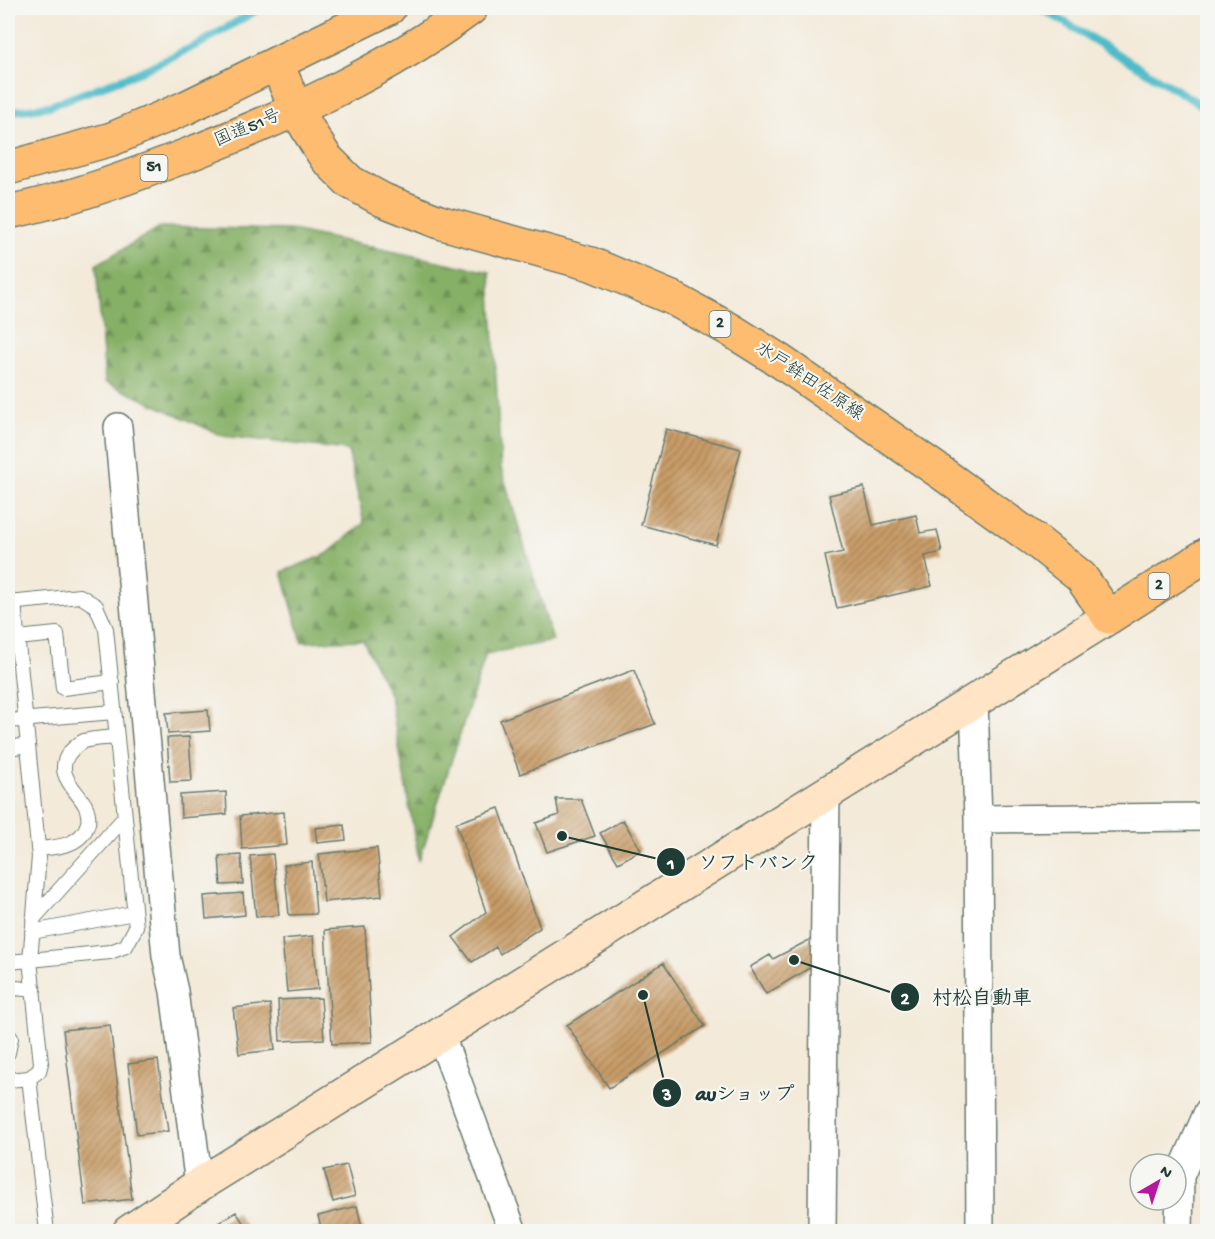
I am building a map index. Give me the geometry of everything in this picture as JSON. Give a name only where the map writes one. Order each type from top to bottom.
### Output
[{"type":"main road","name":"51","points":[[11,166],[112,139],[185,108],[388,8]]},
{"type":"main road","name":"国道51号","points":[[8,212],[35,207],[127,178],[296,109],[398,58],[471,8]]},
{"type":"main road","name":"水戸鉾田佐原線","points":[[277,64],[296,109],[326,158],[350,182],[382,200],[439,222],[591,264],[672,298],[729,329],[780,361],[1036,541],[1081,577],[1109,616]]},
{"type":"main road","name":"2","points":[[1109,616],[1208,554]]},
{"type":"street","points":[[118,427],[166,956],[174,991],[199,1185]]},
{"type":"street","points":[[129,1232],[199,1185],[441,1036],[1109,616]]},
{"type":"street","points":[[975,701],[978,819],[980,1232]]},
{"type":"street","points":[[822,1232],[826,792]]},
{"type":"street","points":[[978,819],[1208,817]]},
{"type":"street","points":[[441,1036],[513,1232]]},
{"type":"street","points":[[1179,1232],[1180,1176],[1208,1112]]},
{"type":"lane","points":[[8,962],[30,960],[110,952],[126,946],[136,927],[106,629],[96,606],[80,596],[11,603],[17,638],[38,849],[30,960],[41,1063],[39,1071],[29,1078],[8,1080]]},
{"type":"lane","points":[[17,638],[57,634],[63,687],[112,682]]},
{"type":"lane","points":[[8,690],[22,688]]},
{"type":"lane","points":[[8,722],[114,712]]},
{"type":"lane","points":[[38,849],[68,845],[77,840],[85,831],[89,820],[86,807],[65,777],[64,767],[68,755],[76,746],[85,741],[117,737]]},
{"type":"lane","points":[[8,748],[28,745]]},
{"type":"lane","points":[[32,926],[125,817]]},
{"type":"lane","points":[[32,926],[134,913]]},
{"type":"lane","points":[[8,992],[16,988],[34,990]]},
{"type":"lane","points":[[8,1034],[11,1038],[8,1053]]},
{"type":"lane","points":[[29,1078],[47,1232]]},
{"type":"green space","points":[[160,227],[292,230],[490,272],[501,468],[553,641],[486,654],[419,861],[390,696],[363,640],[302,642],[282,572],[327,554],[364,523],[348,450],[223,436],[105,382],[96,265]]},
{"type":"building","points":[[666,429],[741,449],[716,545],[641,525]]},
{"type":"building","points":[[864,487],[873,525],[916,515],[920,533],[937,530],[942,552],[925,556],[932,586],[837,608],[825,556],[843,552],[829,495]]},
{"type":"building","points":[[634,670],[655,724],[520,774],[500,720]]},
{"type":"building","points":[[208,710],[210,731],[168,734],[166,713]]},
{"type":"building","points":[[189,737],[192,781],[170,782],[167,738]]},
{"type":"building","points":[[226,792],[227,814],[181,818],[180,795]]},
{"type":"building","points":[[556,799],[581,799],[595,836],[547,852],[536,823],[559,815]]},
{"type":"building","points":[[499,808],[540,928],[500,954],[496,947],[472,962],[453,937],[486,912],[456,823]]},
{"type":"building","points":[[284,812],[287,845],[242,849],[240,816]]},
{"type":"building","points":[[623,820],[641,850],[618,863],[600,833]]},
{"type":"building","points":[[344,825],[346,840],[317,843],[315,828]]},
{"type":"building","points":[[377,848],[382,896],[324,902],[319,854]]},
{"type":"building","points":[[273,854],[279,915],[256,917],[250,856]]},
{"type":"building","points":[[241,855],[243,884],[221,885],[219,856]]},
{"type":"building","points":[[312,862],[316,914],[289,915],[284,865]]},
{"type":"building","points":[[243,893],[245,915],[206,919],[204,896]]},
{"type":"building","points":[[365,927],[372,1042],[332,1044],[325,930]]},
{"type":"building","points":[[313,936],[318,989],[287,992],[282,939]]},
{"type":"building","points":[[815,937],[818,963],[766,994],[750,967],[770,955],[773,959]]},
{"type":"building","points":[[663,963],[705,1026],[609,1088],[567,1025]]},
{"type":"building","points":[[321,998],[324,1039],[280,1041],[278,1000]]},
{"type":"building","points":[[270,1004],[275,1050],[239,1054],[233,1008]]},
{"type":"building","points":[[110,1025],[132,1199],[85,1205],[63,1030]]},
{"type":"building","points":[[158,1060],[168,1131],[137,1135],[128,1064]]},
{"type":"building","points":[[347,1165],[355,1196],[333,1202],[324,1170]]},
{"type":"building","points":[[357,1206],[363,1232],[314,1232],[313,1229],[321,1227],[318,1216]]},
{"type":"building","points":[[236,1212],[247,1228],[242,1232],[212,1232],[210,1228]]},
{"type":"waterway","points":[[8,112],[49,106],[135,74],[201,43],[260,8]]},
{"type":"waterway","points":[[1041,8],[1208,109]]},
{"type":"place","name":"ソフトバンク","points":[[562,836]]},
{"type":"place","name":"村松自動車","points":[[794,960]]},
{"type":"place","name":"auショップ","points":[[643,995]]}]
